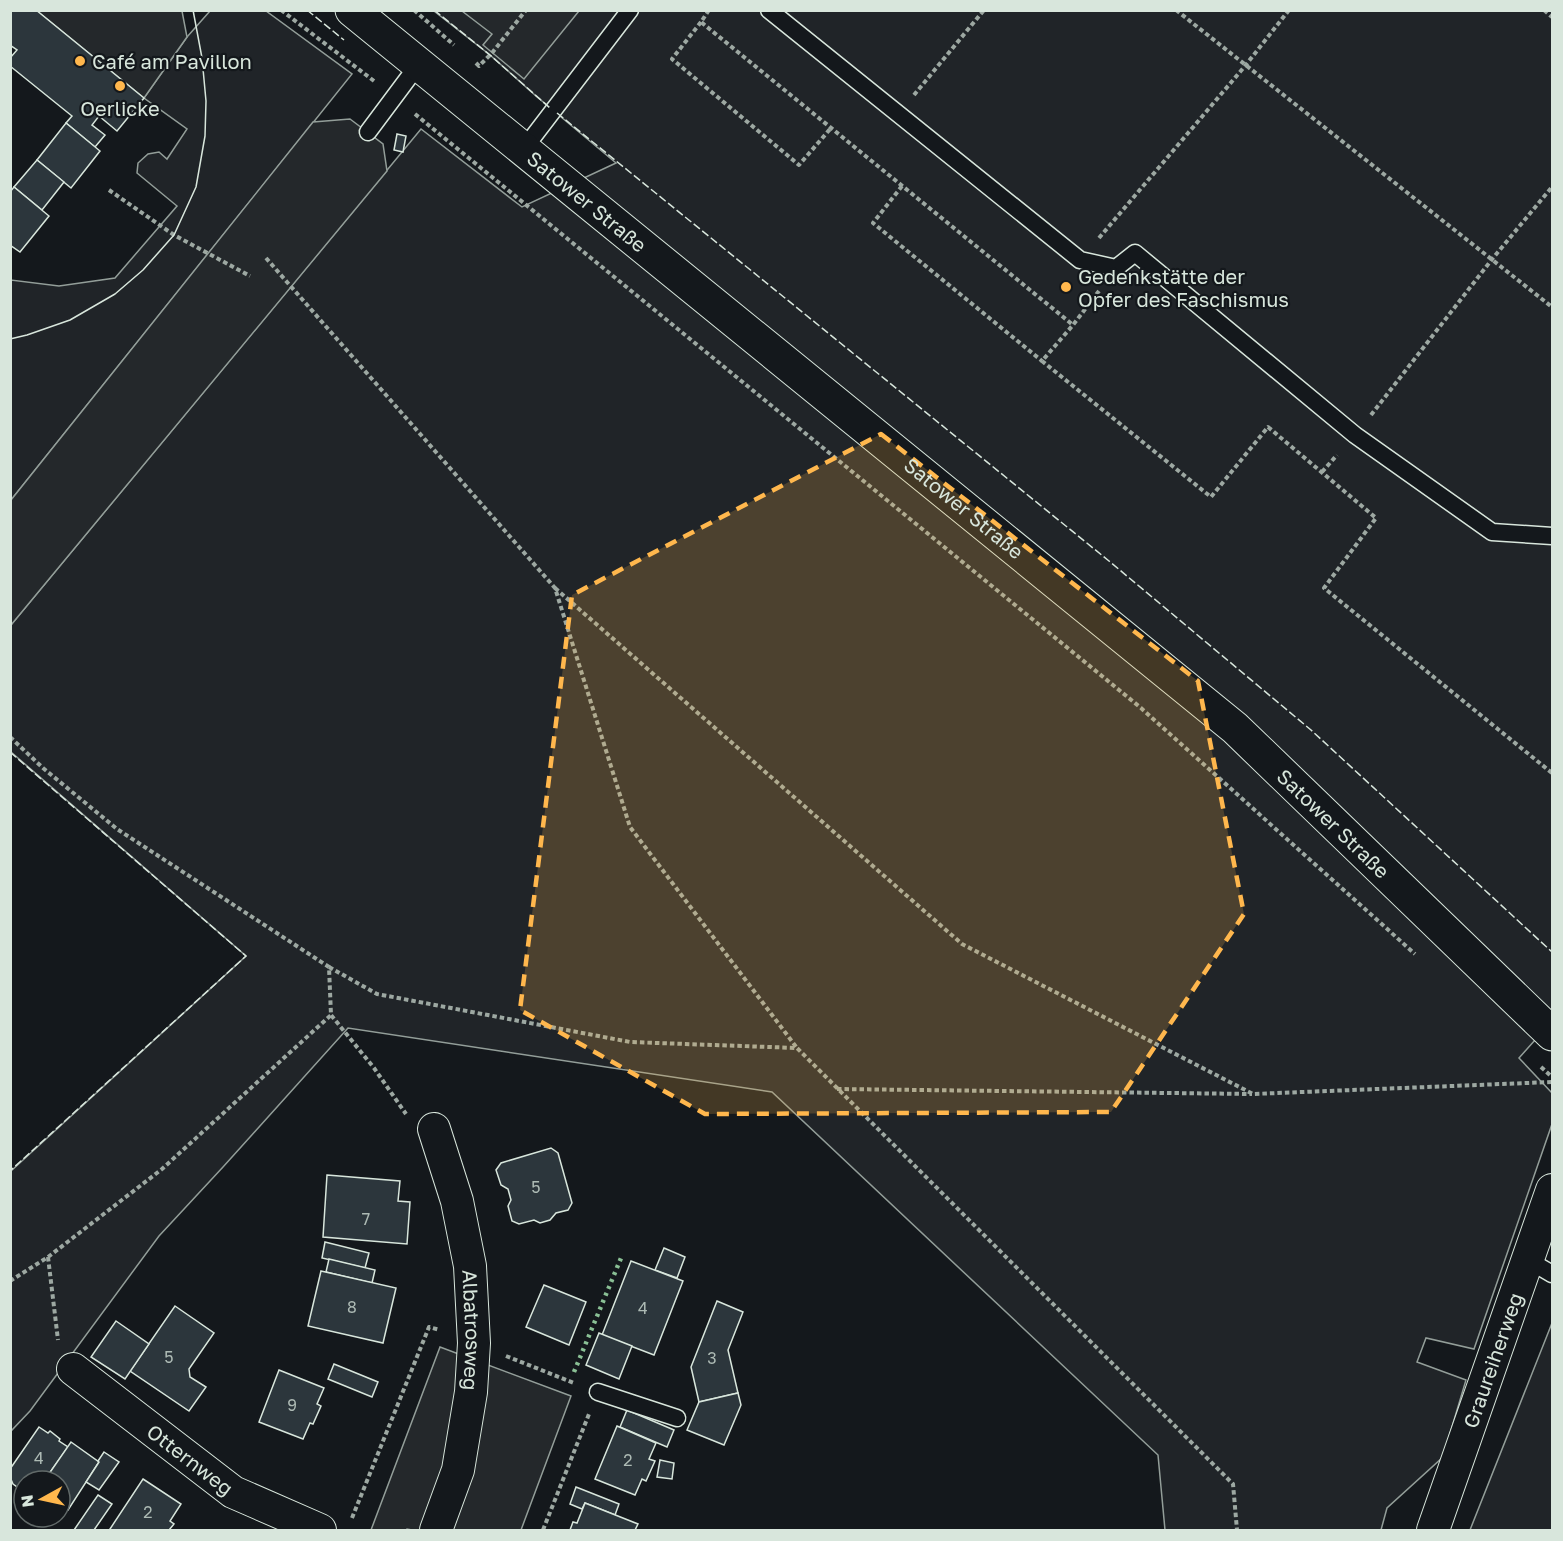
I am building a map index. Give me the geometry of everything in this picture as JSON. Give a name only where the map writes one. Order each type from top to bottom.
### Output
[{"type":"main road","name":"Satower Straße","points":[[352,10],[1235,728],[1552,1034]]},
{"type":"street","name":"Albatrosweg","points":[[434,1129],[458,1202],[470,1266],[474,1343],[471,1392],[459,1470],[436,1530]]},
{"type":"street","name":"Graureiherweg","points":[[1433,1530],[1540,1267],[1552,1190]]},
{"type":"street","name":"Otternweg","points":[[73,1369],[233,1492],[320,1530]]},
{"type":"lane","points":[[523,150],[630,10]]},
{"type":"lane","points":[[770,10],[1080,260],[1116,268],[1135,253],[1355,435],[1492,532],[1552,536]]},
{"type":"lane","points":[[368,132],[418,65]]},
{"type":"lane","points":[[598,1392],[677,1418]]},
{"type":"path","points":[[281,10],[393,97],[1141,708],[1421,959]]},
{"type":"path","points":[[414,10],[454,45]]},
{"type":"path","points":[[471,59],[479,66],[526,10]]},
{"type":"path","points":[[709,10],[672,59],[799,165],[831,128]]},
{"type":"path","points":[[898,114],[984,10]]},
{"type":"path","points":[[1176,10],[1493,258],[1552,307]]},
{"type":"path","points":[[1080,260],[1245,66],[1289,10]]},
{"type":"path","points":[[1544,10],[1552,17]]},
{"type":"path","points":[[701,22],[1073,326]]},
{"type":"path","points":[[902,186],[873,223],[1210,498],[1268,428],[1376,518],[1324,588],[1552,773]]},
{"type":"path","points":[[1322,472],[1355,435],[1493,258],[1552,187]]},
{"type":"path","points":[[109,190],[174,235],[250,276]]},
{"type":"path","points":[[266,258],[555,588],[962,945],[1253,1094]]},
{"type":"path","points":[[1042,361],[1073,326],[1116,268]]},
{"type":"path","points":[[555,588],[630,826],[797,1048],[1233,1484],[1237,1530]]},
{"type":"path","points":[[10,737],[43,768],[117,829],[329,967],[378,994],[630,1042],[797,1048]]},
{"type":"path","points":[[329,967],[331,1015],[374,1068],[408,1118],[434,1129]]},
{"type":"path","points":[[10,1281],[48,1257],[162,1169],[331,1015]]},
{"type":"path","points":[[1535,1062],[1552,1077]]},
{"type":"path","points":[[837,1089],[1253,1094],[1552,1082]]},
{"type":"path","points":[[48,1257],[58,1341],[73,1369]]},
{"type":"highlighted area","points":[[881,434],[1198,681],[1244,914],[1111,1112],[705,1114],[520,1010],[572,595]]},
{"type":"shaded area","points":[[579,10],[524,79],[483,45],[492,34],[462,11]]},
{"type":"shaded area","points":[[37,11],[182,11],[187,37],[144,98]]},
{"type":"shaded area","points":[[210,11],[266,11],[352,74],[11,500],[11,280],[59,286],[115,278],[177,206],[137,173],[138,163],[148,154],[159,152],[167,159],[187,129],[144,98],[187,37]]},
{"type":"shaded area","points":[[434,11],[1552,11],[1552,1021],[1519,1058],[1552,1093],[1552,1124],[1474,1349],[1426,1338],[1417,1362],[1466,1380],[1443,1457],[1387,1508],[1381,1530],[1165,1530],[1158,1455],[772,1092],[348,1028],[159,1236],[30,1411],[11,1431],[11,1171],[246,956],[11,752],[11,625],[421,129],[522,207],[616,163],[490,55]]},
{"type":"shaded area","points":[[350,119],[383,144],[387,171],[11,625],[11,500],[313,122]]},
{"type":"shaded area","points":[[1552,1323],[1552,1530],[1470,1530]]},
{"type":"shaded area","points":[[440,1347],[571,1396],[521,1530],[371,1530]]},
{"type":"building","points":[[10,10],[36,10],[144,98],[117,131],[99,116],[92,125],[105,135],[95,147],[66,123],[72,116],[10,66],[10,58],[17,50],[10,45]]},
{"type":"building","points":[[66,123],[100,151],[71,188],[37,160]]},
{"type":"building","points":[[397,134],[406,136],[403,152],[394,150]]},
{"type":"building","points":[[37,160],[64,182],[42,210],[14,187]]},
{"type":"building","points":[[14,187],[49,216],[20,252],[10,245],[10,192]]},
{"type":"building","points":[[551,1148],[558,1153],[572,1203],[568,1210],[556,1213],[550,1220],[540,1223],[534,1220],[519,1224],[512,1221],[508,1206],[511,1200],[508,1189],[501,1185],[496,1170],[501,1163]]},
{"type":"building","points":[[327,1175],[400,1181],[398,1201],[410,1202],[407,1244],[323,1237]]},
{"type":"building","points":[[325,1242],[369,1253],[365,1268],[322,1258]]},
{"type":"building","points":[[664,1248],[685,1257],[677,1278],[655,1270]]},
{"type":"building","points":[[329,1259],[375,1270],[372,1283],[326,1272]]},
{"type":"building","points":[[631,1261],[683,1281],[654,1355],[602,1335]]},
{"type":"building","points":[[321,1271],[396,1288],[383,1343],[308,1326]]},
{"type":"building","points":[[544,1285],[586,1302],[569,1345],[526,1327]]},
{"type":"building","points":[[717,1301],[743,1312],[728,1350],[738,1393],[699,1402],[691,1367]]},
{"type":"building","points":[[175,1306],[214,1333],[189,1369],[190,1377],[206,1387],[189,1411],[130,1371]]},
{"type":"building","points":[[116,1321],[149,1344],[125,1379],[91,1357]]},
{"type":"building","points":[[599,1333],[632,1346],[619,1379],[586,1365]]},
{"type":"building","points":[[334,1364],[378,1382],[372,1397],[328,1379]]},
{"type":"building","points":[[279,1370],[324,1388],[317,1404],[321,1406],[303,1439],[259,1422]]},
{"type":"building","points":[[738,1393],[741,1405],[724,1445],[687,1430],[699,1402]]},
{"type":"building","points":[[627,1410],[674,1430],[667,1447],[620,1427]]},
{"type":"building","points":[[617,1426],[656,1443],[649,1459],[655,1461],[646,1481],[642,1479],[635,1495],[595,1479]]},
{"type":"building","points":[[39,1427],[48,1433],[50,1431],[68,1447],[52,1469],[12,1469],[12,1482],[10,1469]]},
{"type":"building","points":[[71,1442],[99,1462],[72,1504],[72,1469],[52,1469]]},
{"type":"building","points":[[104,1452],[119,1462],[99,1490],[86,1482]]},
{"type":"building","points":[[660,1460],[674,1463],[672,1479],[657,1477]]},
{"type":"building","points":[[143,1479],[181,1504],[170,1521],[174,1524],[169,1530],[110,1529]]},
{"type":"building","points":[[576,1487],[619,1504],[615,1515],[585,1503],[582,1509],[570,1504]]},
{"type":"building","points":[[98,1495],[112,1504],[94,1530],[74,1530]]},
{"type":"building","points":[[585,1503],[638,1524],[635,1530],[570,1530],[573,1522],[577,1523]]},
{"type":"tram line","points":[[10,339],[70,320],[115,294],[143,270],[174,235],[196,187],[205,136],[206,101],[202,58],[193,10]]},
{"type":"hedge","points":[[574,1372],[621,1258]]},
{"type":"fence","points":[[307,10],[344,40]]},
{"type":"fence","points":[[434,10],[550,108]]},
{"type":"fence","points":[[557,113],[1109,561],[1311,730],[1552,952]]},
{"type":"fence","points":[[10,752],[246,956],[10,1171]]},
{"type":"place","name":"Café am Pavillon","points":[[80,61]]},
{"type":"place","name":"Oerlicke","points":[[120,86]]},
{"type":"place","name":"Gedenkstätte der Opfer des Faschismus","points":[[1066,287]]}]
